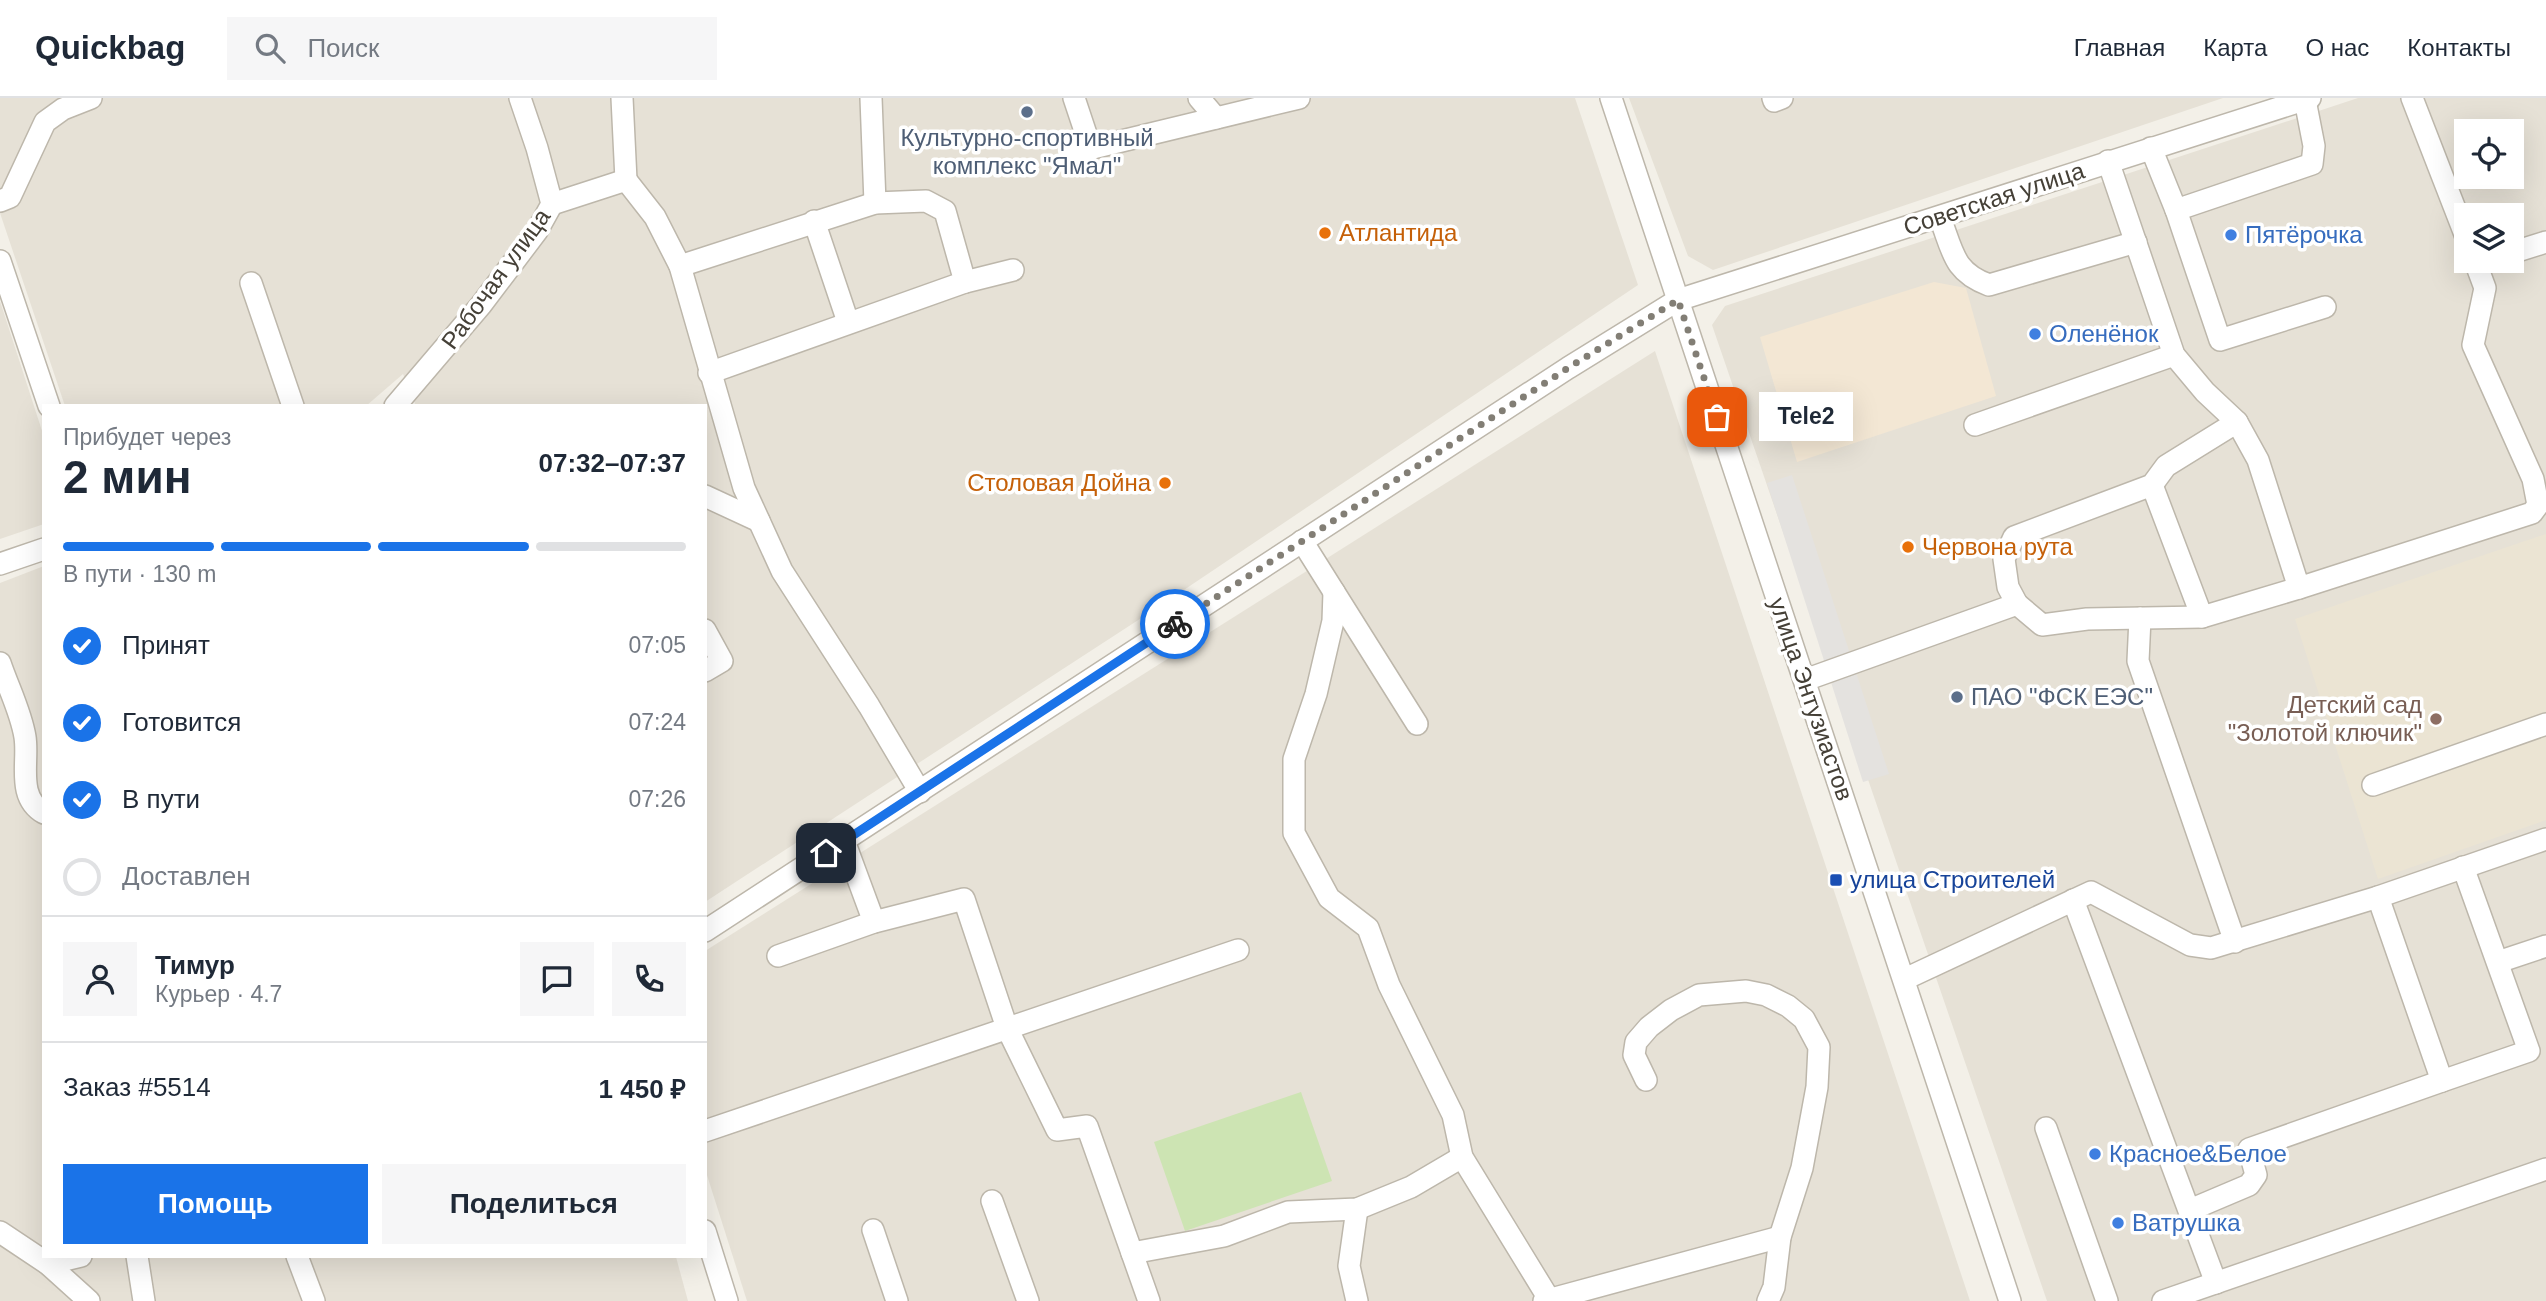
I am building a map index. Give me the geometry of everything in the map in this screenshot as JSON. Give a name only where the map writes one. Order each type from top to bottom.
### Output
[{"type":"street","points":[[0,201],[10,197],[46,122],[63,109],[91,98]]},
{"type":"street","name":"Рабочая улица","points":[[397,404],[481,305],[537,231],[552,204],[520,98]]},
{"type":"street","points":[[622,98],[626,180],[655,217],[680,266],[744,488],[782,571],[869,706],[920,792]]},
{"type":"street","points":[[870,98],[875,202]]},
{"type":"street","points":[[1074,98],[1082,151],[1299,98]]},
{"type":"street","points":[[1199,98],[1216,118]]},
{"type":"street","name":"улица Энтузиастов","points":[[1611,98],[2010,1301]]},
{"type":"street","points":[[1773,98],[1774,101],[1782,98]]},
{"type":"street","points":[[2412,98],[2454,206]]},
{"type":"street","points":[[2176,210],[2312,164],[2314,146],[2307,99]]},
{"type":"street","name":"Советская улица","points":[[1678,300],[2151,148],[2260,105],[2307,99]]},
{"type":"street","points":[[2151,148],[2176,210],[2220,340],[2326,307]]},
{"type":"street","points":[[2108,161],[2175,355],[2205,392],[2237,422],[2258,460],[2299,588]]},
{"type":"street","points":[[552,204],[626,180]]},
{"type":"street","points":[[680,266],[875,202],[926,201],[945,211],[965,282]]},
{"type":"street","points":[[1940,218],[1959,267],[1972,279],[1989,285],[2136,242]]},
{"type":"street","points":[[814,221],[848,322]]},
{"type":"street","points":[[2524,249],[2546,242]]},
{"type":"street","points":[[0,261],[48,404]]},
{"type":"street","points":[[709,373],[965,282],[1013,270]]},
{"type":"street","points":[[2237,422],[2165,466],[2152,485],[2014,537],[2004,559],[2008,587],[2017,604],[2042,625],[2087,619],[2202,617],[2532,513],[2538,505],[2539,478],[2473,345],[2485,288],[2481,273]]},
{"type":"street","points":[[251,283],[292,404]]},
{"type":"street","points":[[707,929],[1600,347],[1678,300]]},
{"type":"street","points":[[1975,425],[2175,355]]},
{"type":"street","points":[[2152,485],[2202,617]]},
{"type":"street","points":[[707,497],[760,522]]},
{"type":"street","points":[[1302,541],[1417,724]]},
{"type":"street","points":[[0,564],[42,550]]},
{"type":"street","points":[[1334,592],[1333,621],[1317,694],[1294,759],[1294,833],[1329,898],[1368,928],[1389,985],[1453,1115],[1462,1157],[1547,1300],[1780,1237]]},
{"type":"street","points":[[1805,680],[2017,604]]},
{"type":"street","points":[[2140,618],[2138,661],[2235,942]]},
{"type":"street","points":[[707,634],[722,661],[707,670]]},
{"type":"street","points":[[0,663],[25,735],[25,782],[29,796],[42,812]]},
{"type":"street","points":[[2373,785],[2546,724]]},
{"type":"street","points":[[1905,979],[2091,892],[2190,945],[2211,947],[2378,897],[2546,839]]},
{"type":"street","points":[[844,841],[874,922]]},
{"type":"street","points":[[2190,1210],[2249,1185],[2256,1175],[2249,1149],[2538,1050],[2498,962],[2463,867]]},
{"type":"street","points":[[2378,897],[2442,1081]]},
{"type":"street","points":[[778,956],[874,922],[964,899],[1007,1028],[1057,1130],[1087,1126],[1149,1301]]},
{"type":"street","points":[[2073,900],[2216,1283]]},
{"type":"street","points":[[2498,962],[2546,946]]},
{"type":"street","points":[[707,1130],[1238,950]]},
{"type":"street","points":[[1646,1080],[1634,1055],[1636,1042],[1649,1027],[1671,1010],[1699,995],[1745,991],[1766,995],[1788,1006],[1804,1019],[1819,1047],[1817,1087],[1802,1168],[1780,1237],[1774,1287],[1768,1301]]},
{"type":"street","points":[[2046,1128],[2107,1301]]},
{"type":"street","points":[[1132,1253],[1224,1236],[1288,1212],[1357,1209],[1411,1187],[1462,1157]]},
{"type":"street","points":[[2163,1301],[2546,1170]]},
{"type":"street","points":[[992,1201],[1028,1301]]},
{"type":"street","points":[[1357,1209],[1349,1266],[1357,1301]]},
{"type":"street","points":[[873,1230],[897,1301]]},
{"type":"street","points":[[0,1232],[48,1264],[89,1301]]},
{"type":"street","points":[[707,1237],[727,1301]]},
{"type":"street","points":[[48,1264],[73,1258]]},
{"type":"street","points":[[136,1258],[144,1301]]},
{"type":"street","points":[[297,1258],[314,1301]]},
{"type":"shaded area","points":[[0,98],[1575,98],[1638,285],[1166,602],[707,901],[707,404],[415,404],[403,374],[368,404],[64,404],[0,213]]},
{"type":"shaded area","points":[[1629,98],[2223,98],[1713,270],[1688,256]]},
{"type":"shaded area","points":[[2358,98],[2546,98],[2546,1301],[2047,1301],[1712,325],[1725,306]]},
{"type":"shaded area","points":[[1934,282],[1966,288],[1996,396],[1797,462],[1760,337]]},
{"type":"shaded area","points":[[0,301],[42,431],[42,525],[0,539]]},
{"type":"shaded area","points":[[1655,351],[1970,1301],[747,1301],[707,1175],[707,950]]},
{"type":"shaded area","points":[[1792,475],[1889,774],[1863,782],[1767,483]]},
{"type":"shaded area","name":"Детский сад \"Золотой ключик\"","points":[[2546,534],[2546,820],[2378,879],[2295,619]]},
{"type":"shaded area","points":[[42,567],[42,1258],[676,1258],[688,1301],[0,1301],[0,583]]},
{"type":"green space","points":[[1301,1092],[1332,1181],[1185,1231],[1154,1142]]},
{"type":"way so far","points":[[1175,624],[1568,368],[1678,300],[1717,417]]},
{"type":"place","name":"Культурно-спортивный комплекс \"Ямал\"","points":[[1027,112]]},
{"type":"place","name":"Атлантида","points":[[1325,233]]},
{"type":"place","name":"Пятёрочка","points":[[2231,235]]},
{"type":"place","name":"Оленёнок","points":[[2035,334]]},
{"type":"place","name":"Tele2","points":[[1717,417]]},
{"type":"place","name":"Столовая Дойна","points":[[1165,483]]},
{"type":"place","name":"Червона рута","points":[[1908,547]]},
{"type":"place","name":"ПАО \"ФСК ЕЭС\"","points":[[1957,697]]},
{"type":"place","name":"Детский сад \"Золотой ключик\"","points":[[2436,719]]},
{"type":"place","name":"улица Строителей","points":[[1836,880]]},
{"type":"place","name":"Красное&Белое","points":[[2095,1154]]},
{"type":"place","name":"Ватрушка","points":[[2118,1223]]},
{"type":"route","points":[[826,853],[1175,624]]}]
